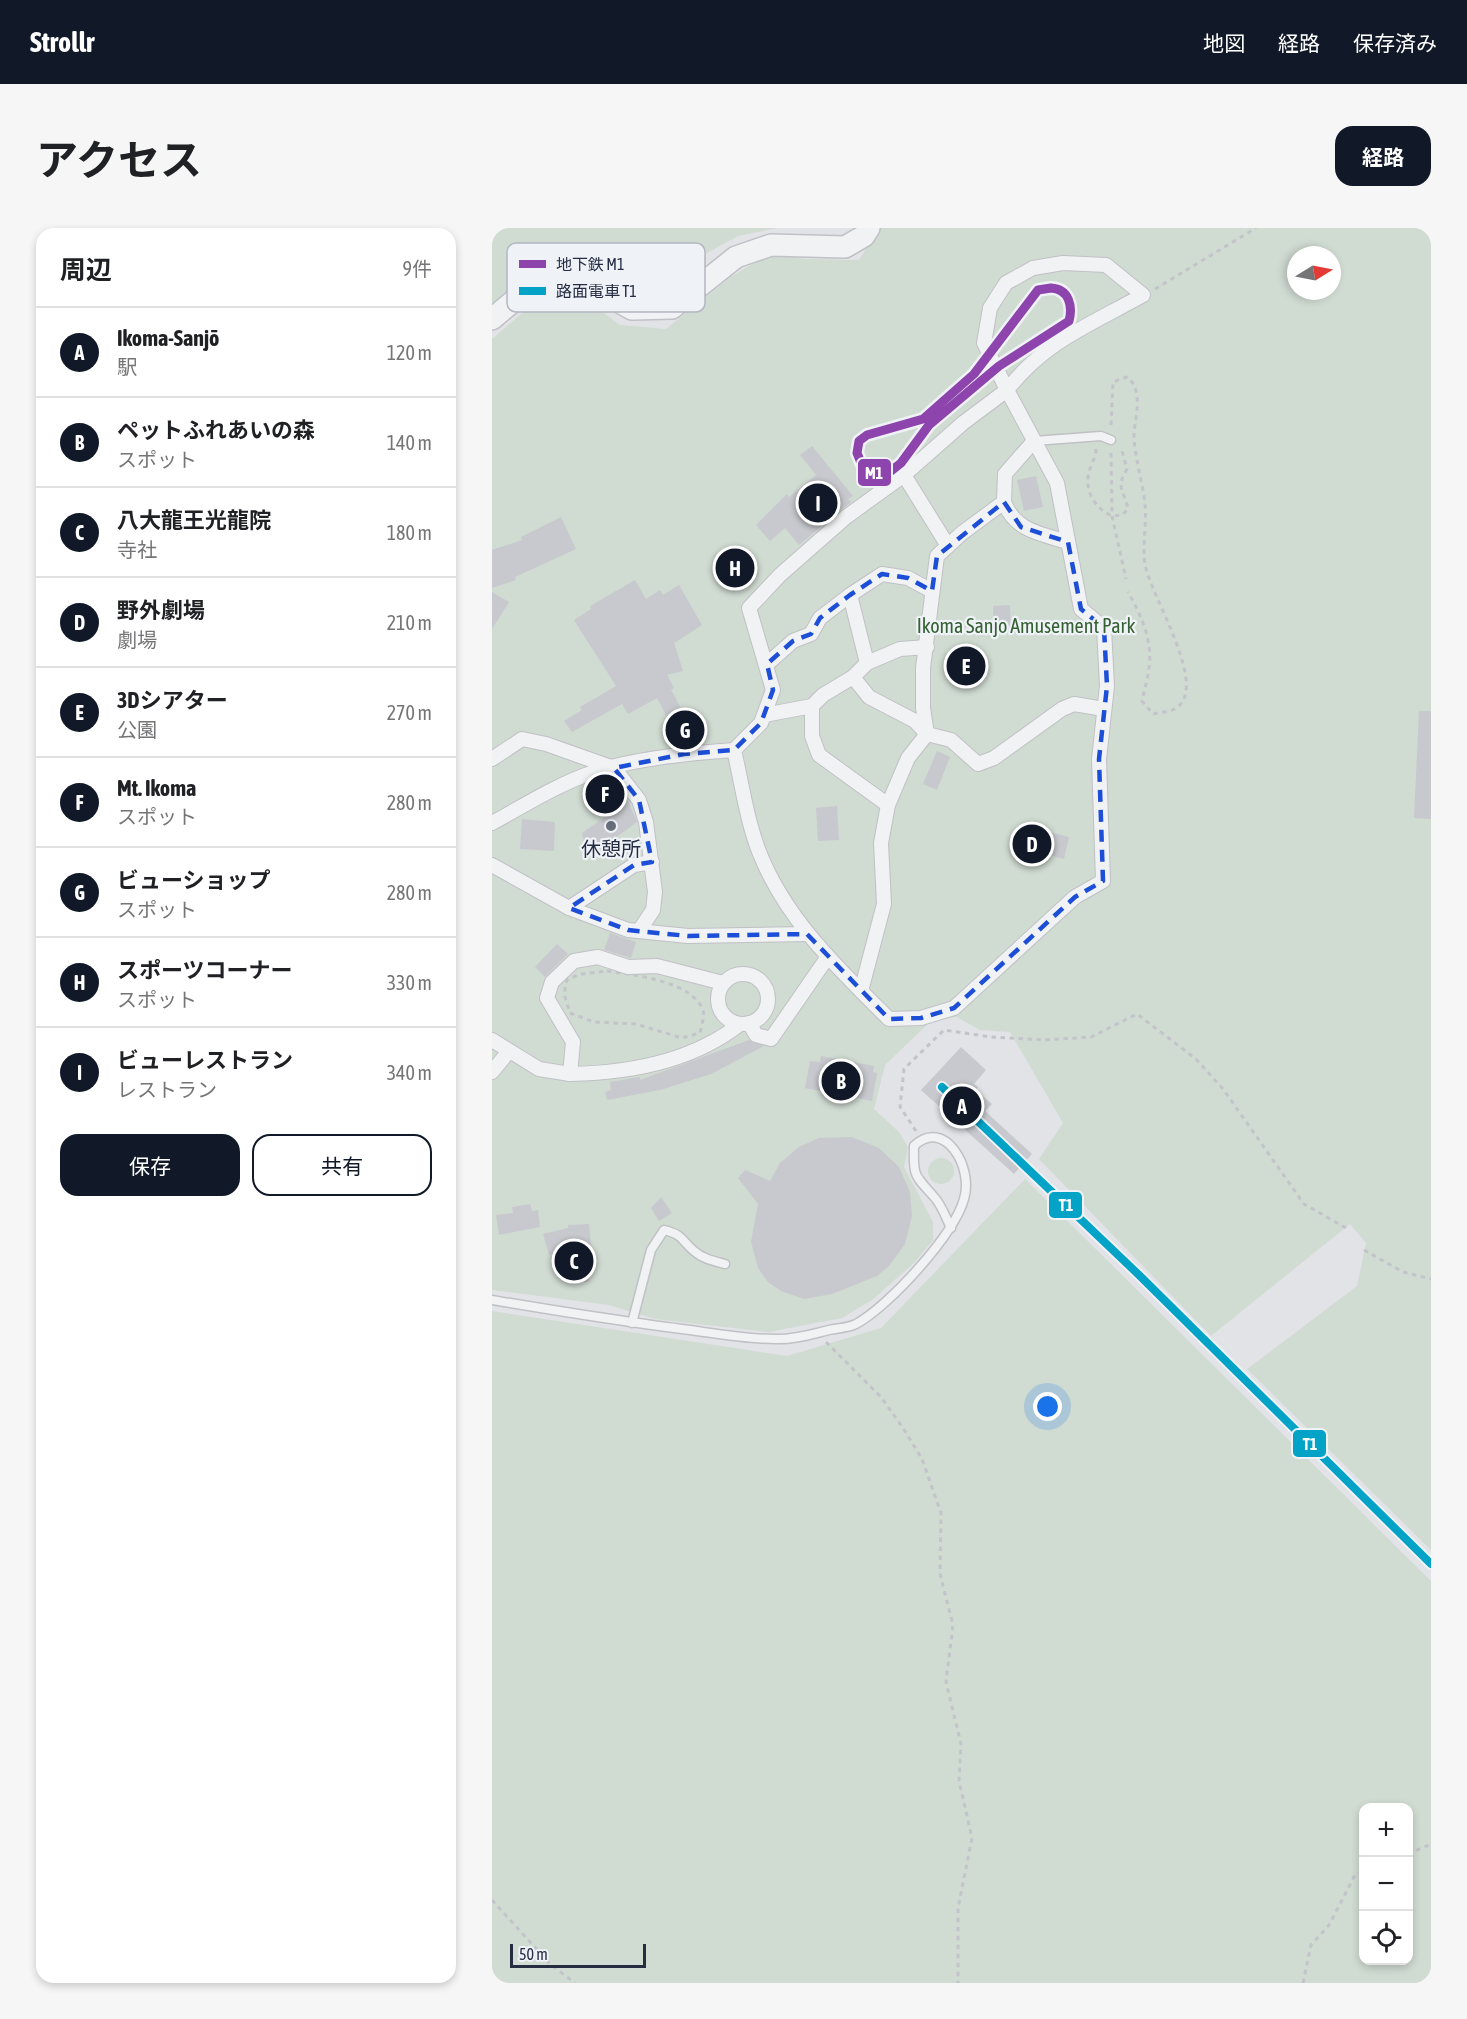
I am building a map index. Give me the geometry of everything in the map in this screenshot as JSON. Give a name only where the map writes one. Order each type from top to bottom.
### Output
[{"type":"street","points":[[705,282],[736,257],[771,245],[845,247],[864,236],[869,228]]},
{"type":"street","points":[[492,823],[559,786],[596,771],[684,754],[734,750],[761,723],[773,690],[749,608],[780,575],[846,517],[903,475],[963,423],[1006,390],[1032,360],[1073,332],[1143,295],[1106,266],[1063,263],[1033,268],[1006,283],[990,308],[984,344],[1006,390],[1057,483],[1081,609],[1104,628],[1107,686],[1099,759],[1102,881],[1075,897],[954,1008],[921,1018],[890,1019],[827,958],[789,911],[759,853],[734,750]]},
{"type":"street","points":[[492,319],[507,306]]},
{"type":"street","points":[[1034,441],[1005,474],[1004,502],[1009,515],[1021,527],[1068,542]]},
{"type":"street","points":[[903,475],[948,546]]},
{"type":"street","points":[[861,991],[884,904],[881,843],[888,805],[908,758],[927,734],[923,708],[923,668],[937,556],[1004,502]]},
{"type":"street","points":[[767,664],[793,641],[811,634],[820,618],[882,574],[908,578],[932,591]]},
{"type":"street","points":[[850,595],[867,663]]},
{"type":"street","points":[[764,715],[812,706],[823,695],[853,677],[867,663],[900,649],[927,647]]},
{"type":"street","points":[[853,677],[869,697],[915,721],[927,734],[951,740],[978,764],[994,758],[1062,709],[1074,704],[1104,709]]},
{"type":"street","points":[[812,706],[812,736],[819,755],[888,805]]},
{"type":"street","points":[[492,759],[522,740],[546,744],[614,768],[639,800],[646,822],[655,892],[653,910],[639,931]]},
{"type":"street","points":[[569,908],[634,865],[651,862]]},
{"type":"street","points":[[492,865],[569,908],[628,930],[688,936],[807,934]]},
{"type":"street","points":[[570,1074],[573,1042],[547,998],[552,982],[574,961],[598,957],[627,968],[657,966],[723,983]]},
{"type":"street","points":[[492,1040],[539,1069],[570,1074],[596,1074],[666,1061],[718,1041],[744,1024],[757,1020],[767,1006],[768,997],[761,982],[754,976],[737,974],[723,983],[719,990],[718,1005],[726,1018],[744,1024],[756,1035],[771,1039],[827,958]]},
{"type":"street","points":[[492,1072],[509,1051]]},
{"type":"lane","points":[[1034,441],[1101,436],[1112,440]]},
{"type":"lane","points":[[492,1300],[632,1323],[777,1340],[854,1325],[874,1311],[910,1276],[951,1228],[965,1198],[966,1178],[962,1157],[946,1142],[930,1137],[921,1139],[914,1146],[914,1169],[920,1184],[936,1199],[951,1228]]},
{"type":"lane","points":[[632,1323],[651,1250],[664,1230],[681,1234],[694,1251],[706,1259],[725,1264]]},
{"type":"path","points":[[1162,286],[1256,228]]},
{"type":"path","points":[[1126,579],[1112,516],[1112,440],[1113,382],[1126,377],[1132,381],[1137,393],[1134,434],[1145,503],[1144,562],[1150,583],[1178,645],[1185,678],[1186,693],[1180,706],[1172,710],[1153,714],[1142,701],[1149,669],[1147,633],[1128,592]]},
{"type":"path","points":[[1097,438],[1096,457],[1088,477],[1089,492],[1103,512],[1112,516],[1122,515],[1128,509],[1119,487],[1119,482],[1127,469],[1124,451],[1118,441],[1112,440]]},
{"type":"path","points":[[607,971],[646,977],[670,985],[695,998],[704,1012],[700,1033],[682,1038],[636,1024],[594,1022],[570,1013],[564,994],[567,980],[580,974],[607,971]]},
{"type":"path","points":[[921,1139],[900,1107],[904,1069],[944,1030],[991,1037],[1044,1040],[1091,1037],[1137,1014],[1196,1059],[1223,1089],[1304,1204],[1346,1228]]},
{"type":"path","points":[[1364,1250],[1403,1272],[1431,1279]]},
{"type":"path","points":[[817,1333],[881,1397],[903,1428],[922,1460],[941,1513],[940,1574],[953,1624],[946,1682],[961,1744],[959,1781],[972,1838],[958,1908],[958,1983]]},
{"type":"path","points":[[1413,1852],[1431,1844]]},
{"type":"path","points":[[1304,1983],[1311,1945],[1329,1925],[1355,1875],[1359,1874]]},
{"type":"path","points":[[492,1900],[550,1964],[575,1983]]},
{"type":"highlighted area","points":[[1004,502],[1021,527],[1068,542],[1081,609],[1104,628],[1107,686],[1099,759],[1103,881],[1075,897],[954,1008],[921,1018],[889,1019],[807,934],[688,936],[628,930],[569,908],[634,865],[652,862],[639,800],[614,768],[684,754],[734,750],[761,723],[773,690],[767,664],[793,641],[811,634],[820,618],[882,574],[908,578],[932,591],[937,556]]},
{"type":"green space","points":[[492,228],[777,228],[738,236],[705,254],[705,243],[507,243],[507,293],[492,304]]},
{"type":"green space","name":"Ikoma Sanjo Amusement Park","points":[[879,228],[1431,228],[1431,1550],[1247,1369],[1357,1286],[1366,1243],[1350,1224],[1211,1336],[1039,1159],[1063,1123],[1010,1032],[980,1030],[957,1017],[931,1021],[885,1065],[874,1109],[899,1132],[908,1147],[904,1167],[933,1222],[933,1240],[914,1263],[872,1300],[842,1318],[769,1332],[655,1319],[609,1305],[492,1290],[492,339],[523,312],[602,312],[620,325],[666,329],[687,312],[705,312],[705,298],[731,277],[767,255],[806,259],[859,260]]},
{"type":"green space","points":[[941,1158],[950,1162],[954,1171],[950,1180],[941,1184],[932,1180],[928,1171],[932,1162]]},
{"type":"green space","points":[[1025,1179],[1431,1581],[1431,1983],[492,1983],[492,1311],[787,1356],[881,1328]]},
{"type":"building","points":[[812,446],[853,496],[848,499],[851,502],[799,545],[785,528],[770,541],[756,525],[787,494],[789,497],[816,475],[800,455]]},
{"type":"building","points":[[1036,476],[1043,507],[1024,511],[1017,480]]},
{"type":"building","points":[[561,517],[576,549],[515,577],[516,580],[492,588],[492,550],[522,540],[521,537]]},
{"type":"building","points":[[731,548],[747,564],[754,579],[734,592],[715,557]]},
{"type":"building","points":[[635,580],[646,599],[660,590],[663,595],[679,585],[702,625],[674,643],[683,671],[667,675],[674,688],[671,690],[698,734],[680,742],[657,698],[628,714],[622,704],[572,732],[564,721],[582,710],[580,707],[616,686],[574,620],[591,609],[590,606]]},
{"type":"building","points":[[492,592],[509,602],[492,629]]},
{"type":"building","points":[[1010,605],[1011,633],[994,633],[993,606]]},
{"type":"building","points":[[1419,711],[1431,711],[1431,819],[1414,818]]},
{"type":"building","points":[[937,751],[950,757],[937,790],[923,784]]},
{"type":"building","name":"休憩所","points":[[628,801],[637,822],[596,852],[586,848],[582,833]]},
{"type":"building","points":[[837,806],[839,840],[818,841],[816,808]]},
{"type":"building","points":[[522,819],[555,822],[554,851],[520,849]]},
{"type":"building","points":[[1030,827],[1069,837],[1064,859],[1044,854],[1042,862],[1023,863],[1020,841]]},
{"type":"building","points":[[610,933],[636,942],[631,958],[604,950]]},
{"type":"building","points":[[557,944],[568,954],[545,977],[535,967]]},
{"type":"building","points":[[749,1040],[764,1046],[711,1074],[660,1090],[607,1100],[605,1092],[611,1090],[610,1082],[640,1077],[640,1080]]},
{"type":"building","points":[[961,1047],[986,1070],[974,1084],[978,1087],[976,1090],[992,1104],[985,1111],[1032,1154],[1014,1174],[921,1090]]},
{"type":"building","points":[[821,1056],[874,1066],[873,1072],[877,1073],[872,1101],[805,1088],[810,1061],[820,1062]]},
{"type":"building","points":[[852,1137],[879,1148],[899,1167],[910,1192],[912,1216],[905,1244],[889,1266],[877,1276],[832,1294],[804,1299],[781,1291],[768,1282],[758,1268],[751,1242],[758,1204],[738,1178],[745,1170],[770,1181],[780,1163],[799,1147],[819,1138]]},
{"type":"building","points":[[661,1197],[672,1213],[659,1221],[651,1208]]},
{"type":"building","points":[[530,1204],[532,1211],[538,1210],[540,1227],[499,1235],[496,1215],[513,1213],[512,1207]]},
{"type":"building","points":[[589,1224],[591,1247],[589,1282],[560,1280],[562,1252],[549,1255],[543,1234],[568,1228],[568,1225]]},
{"type":"metro line","name":"M1","points":[[1051,288],[1062,291],[1066,295],[1070,304],[1069,321],[999,366],[929,425],[901,463],[891,471],[872,473],[862,465],[857,453],[859,441],[867,435],[923,419],[974,374],[1038,290],[1051,288]]},
{"type":"tram line","name":"T1","points":[[942,1087],[1139,1275],[1431,1564]]},
{"type":"place","name":"ビューレストラン","points":[[818,503]]},
{"type":"place","name":"スポーツコーナー","points":[[735,568]]},
{"type":"place","name":"3Dシアター","points":[[966,666]]},
{"type":"place","name":"ビューショップ","points":[[685,730]]},
{"type":"place","name":"Mt. Ikoma","points":[[605,794]]},
{"type":"place","name":"休憩所","points":[[611,826]]},
{"type":"place","name":"野外劇場","points":[[1032,844]]},
{"type":"place","name":"ペットふれあいの森","points":[[841,1081]]},
{"type":"place","name":"Ikoma-Sanjō","points":[[962,1106]]},
{"type":"place","name":"八大龍王光龍院","points":[[574,1261]]}]
